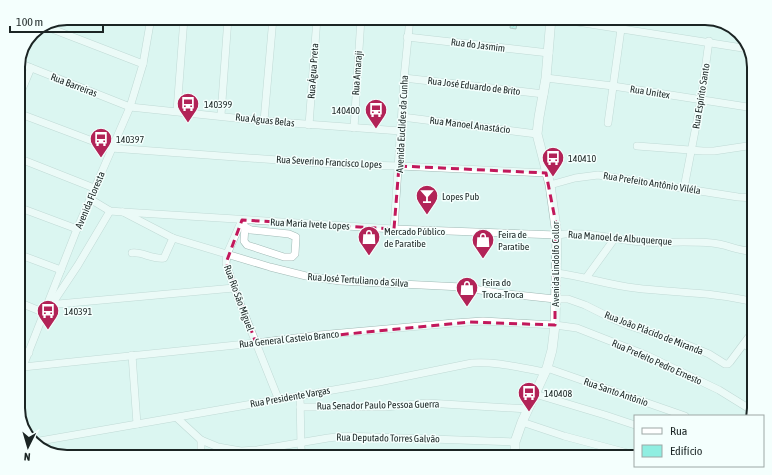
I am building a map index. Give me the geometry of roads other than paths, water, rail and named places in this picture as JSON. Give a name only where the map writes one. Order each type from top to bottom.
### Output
[{"type":"main road","name":"Avenida Lindolfo Collor","points":[[515,450],[515,442],[522,422],[546,370],[552,350],[555,325],[557,235],[550,185],[537,134],[544,94],[551,25]]},
{"type":"street","name":"Avenida Floresta","points":[[25,363],[45,312],[50,305],[61,270],[77,229],[130,107],[143,64],[150,25]]},
{"type":"street","points":[[177,111],[183,25]]},
{"type":"street","points":[[221,116],[228,25]]},
{"type":"street","points":[[264,121],[272,25]]},
{"type":"street","name":"Rua Água Preta","points":[[309,125],[316,25]]},
{"type":"street","name":"Rua Amaraji","points":[[354,128],[361,25]]},
{"type":"street","name":"Avenida Euclides da Cunha","points":[[394,229],[400,131],[409,25]]},
{"type":"street","points":[[597,25],[709,41],[742,48]]},
{"type":"street","points":[[51,29],[143,64]]},
{"type":"street","points":[[608,123],[622,29]]},
{"type":"street","name":"Rua do Jasmim","points":[[407,37],[549,53]]},
{"type":"street","name":"Rua Espírito Santo","points":[[684,188],[701,100],[709,41]]},
{"type":"street","name":"Rua Barreiras","points":[[25,66],[130,107]]},
{"type":"street","points":[[25,82],[31,68]]},
{"type":"street","name":"Rua José Eduardo de Brito","points":[[404,78],[544,94]]},
{"type":"street","name":"Rua Unitex","points":[[546,78],[613,86],[747,107]]},
{"type":"street","name":"Rua Águas Belas","points":[[130,107],[264,121],[400,131]]},
{"type":"street","name":"Rua Severino Francisco Lopes","points":[[25,115],[111,148],[334,164],[546,173]]},
{"type":"street","name":"Rua Manoel Anastácio","points":[[402,117],[537,134]]},
{"type":"street","points":[[637,146],[714,151],[747,146]]},
{"type":"street","points":[[25,161],[94,188]]},
{"type":"street","name":"Rua Prefeito Antônio Viléla","points":[[550,185],[575,178],[598,175],[747,198]]},
{"type":"street","name":"Rua Maria Ivete Lopes","points":[[90,199],[110,211],[146,213],[244,223],[557,235]]},
{"type":"street","points":[[25,210],[77,229]]},
{"type":"street","points":[[50,305],[78,265],[110,211]]},
{"type":"street","name":"Rua José Tertuliano da Silva","points":[[123,212],[173,238],[294,273],[323,279],[462,287],[498,293],[555,299]]},
{"type":"street","points":[[244,223],[250,230],[289,234],[296,237],[295,254],[292,257],[284,257],[247,246],[244,241],[244,223]]},
{"type":"street","name":"Rua Rio São Miguel","points":[[244,223],[227,254],[226,263],[234,288],[278,398]]},
{"type":"street","name":"Rua Manoel de Albuquerque","points":[[557,235],[580,234],[654,242],[724,244],[742,250],[747,250]]},
{"type":"street","points":[[132,254],[136,253],[154,258],[164,258],[173,238]]},
{"type":"street","points":[[586,278],[615,238]]},
{"type":"street","points":[[25,257],[61,270]]},
{"type":"street","points":[[556,273],[649,290],[698,293],[747,301]]},
{"type":"street","points":[[50,305],[234,288]]},
{"type":"street","name":"Rua João Plácido de Miranda","points":[[555,299],[568,299],[579,302],[618,321],[685,344],[709,354],[725,364],[728,364],[744,344]]},
{"type":"street","points":[[25,305],[45,312]]},
{"type":"street","name":"Rua General Castelo Branco","points":[[25,367],[319,335],[469,322],[555,325]]},
{"type":"street","name":"Rua Prefeito Pedro Ernesto","points":[[555,325],[577,328],[646,355],[719,390],[747,407]]},
{"type":"street","points":[[747,340],[744,344],[747,346]]},
{"type":"street","points":[[25,352],[29,354]]},
{"type":"street","points":[[132,355],[137,424]]},
{"type":"street","name":"Rua Presidente Vargas","points":[[48,440],[177,418],[278,398],[379,382],[476,363],[493,363],[546,370]]},
{"type":"street","name":"Rua Santo Antônio","points":[[546,370],[682,415]]},
{"type":"street","points":[[535,394],[634,425]]},
{"type":"street","points":[[300,395],[302,450]]},
{"type":"street","name":"Rua Senador Paulo Pessoa Guerra","points":[[300,407],[385,407],[427,403],[528,409]]},
{"type":"street","name":"Rua Deputado Torres Galvão","points":[[177,418],[201,440],[218,447],[235,450]]},
{"type":"street","points":[[522,422],[564,436],[616,450]]},
{"type":"street","name":"Rua Deputado Torres Galvão","points":[[257,450],[328,438],[360,436],[515,442]]},
{"type":"street","points":[[201,440],[201,450]]},
{"type":"place","name":"140399","points":[[188,124]]},
{"type":"place","name":"140400","points":[[376,130]]},
{"type":"place","name":"140397","points":[[101,158]]},
{"type":"place","name":"140410","points":[[553,178]]},
{"type":"place","name":"Lopes Pub","points":[[427,216]]},
{"type":"place","name":"Mercado Público de Paratibe","points":[[369,256]]},
{"type":"place","name":"Feira de Paratibe","points":[[483,260]]},
{"type":"place","name":"Feira do Troca-Troca","points":[[467,308]]},
{"type":"place","name":"140391","points":[[48,330]]},
{"type":"place","name":"140408","points":[[529,412]]}]
